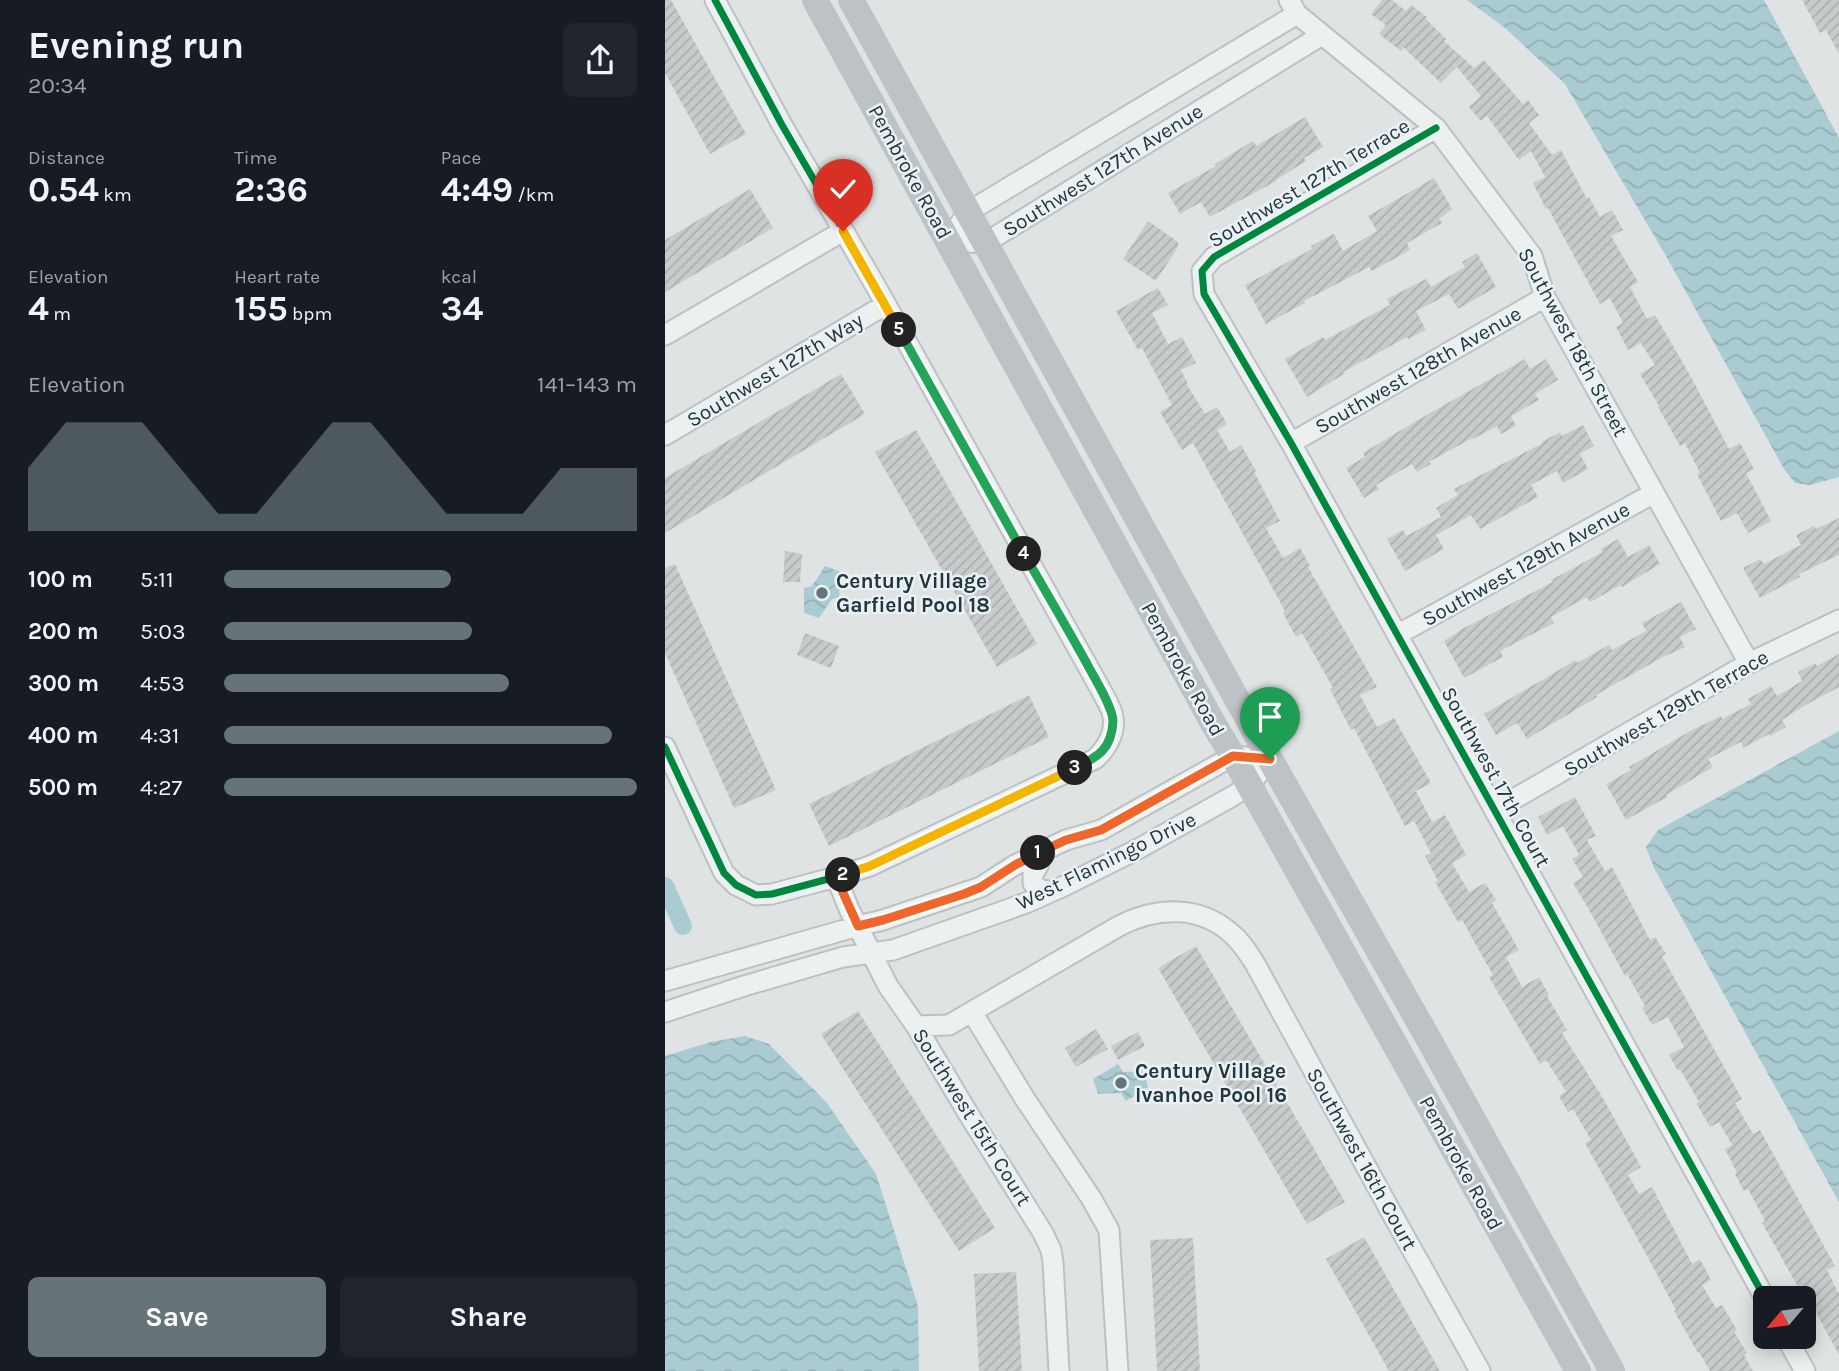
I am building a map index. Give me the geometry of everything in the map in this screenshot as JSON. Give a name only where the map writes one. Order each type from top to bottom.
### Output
[{"type":"main road","name":"Pembroke Road","points":[[815,0],[1214,726],[1578,1371]]},
{"type":"main road","name":"Pembroke Road","points":[[851,0],[1612,1371]]},
{"type":"street","points":[[665,747],[724,873],[736,885],[756,895],[772,894],[870,866],[1095,759],[1109,742],[1112,733],[1113,717],[1101,690],[782,125],[715,0]]},
{"type":"street","name":"Southwest 127th Avenue","points":[[948,241],[968,212],[1293,7]]},
{"type":"street","name":"Southwest 18th Street","points":[[1293,7],[1322,35],[1436,128],[1532,256],[1545,297],[1749,663]]},
{"type":"street","name":"Southwest 127th Avenue","points":[[948,241],[985,243],[1322,35]]},
{"type":"street","name":"Southwest 127th Terrace","points":[[1202,271],[1214,257],[1436,128]]},
{"type":"street","points":[[665,335],[843,231]]},
{"type":"street","name":"Southwest 17th Court","points":[[1202,271],[1204,294],[1291,443],[1758,1286]]},
{"type":"street","name":"Southwest 128th Avenue","points":[[1291,443],[1545,297]]},
{"type":"street","name":"Southwest 127th Way","points":[[665,435],[885,305]]},
{"type":"street","name":"Southwest 129th Avenue","points":[[1397,635],[1654,493]]},
{"type":"street","name":"Southwest 129th Terrace","points":[[1495,810],[1749,663],[1839,620]]},
{"type":"street","points":[[1233,756],[1270,759]]},
{"type":"street","name":"West Flamingo Drive","points":[[665,981],[883,920],[1019,875],[1071,849],[1233,756]]},
{"type":"street","name":"West Flamingo Drive","points":[[665,1012],[843,957],[893,950],[1026,903],[1116,859],[1249,786],[1270,759]]},
{"type":"street","points":[[1101,830],[1116,859]]},
{"type":"street","name":"West Flamingo Drive","points":[[981,887],[1015,865],[1066,840],[1101,830]]},
{"type":"street","points":[[1038,866],[1033,874],[1033,883],[1040,890],[1051,891]]},
{"type":"street","name":"Southwest 15th Court","points":[[836,877],[888,986],[916,1027],[1051,1250],[1059,1371]]},
{"type":"street","name":"Southwest 16th Court","points":[[916,1027],[949,1025],[1118,926],[1140,916],[1157,912],[1186,912],[1210,920],[1233,935],[1254,962],[1480,1371]]},
{"type":"street","points":[[972,1012],[1109,1230],[1118,1371]]},
{"type":"street","points":[[1793,1349],[1805,1371]]},
{"type":"water","points":[[1467,0],[1764,0],[1839,138],[1839,477],[1810,485],[1795,483],[1784,469],[1666,256],[1565,84],[1504,27]]},
{"type":"water","name":"Century Village Garfield Pool 18","points":[[825,566],[841,572],[839,597],[832,599],[819,618],[804,613],[804,588],[812,586]]},
{"type":"water","points":[[1839,731],[1839,1202],[1654,868],[1646,847],[1658,830]]},
{"type":"water","points":[[745,1036],[769,1044],[827,1103],[876,1174],[918,1306],[919,1371],[665,1371],[665,1056],[711,1042]]},
{"type":"water","name":"Century Village Ivanhoe Pool 16","points":[[1118,1064],[1123,1072],[1144,1071],[1148,1087],[1126,1101],[1121,1093],[1098,1094],[1093,1079]]},
{"type":"building","points":[[665,0],[671,0],[746,134],[710,154],[665,73]]},
{"type":"building","points":[[1382,0],[1392,0],[1406,11],[1411,5],[1427,17],[1446,39],[1444,41],[1474,68],[1484,60],[1523,104],[1528,100],[1539,115],[1529,123],[1552,155],[1561,150],[1587,199],[1589,197],[1600,217],[1612,210],[1623,230],[1611,236],[1638,282],[1630,287],[1647,319],[1655,315],[1729,449],[1740,443],[1754,469],[1746,473],[1771,521],[1748,533],[1737,513],[1721,521],[1685,443],[1680,446],[1640,374],[1655,365],[1641,343],[1628,350],[1616,327],[1623,323],[1610,298],[1600,304],[1548,208],[1546,209],[1533,183],[1545,177],[1531,151],[1519,160],[1487,116],[1481,121],[1469,107],[1481,96],[1457,67],[1441,83],[1403,47],[1401,51],[1379,34],[1386,25],[1371,14]]},
{"type":"building","points":[[1802,0],[1839,0],[1839,54],[1826,30],[1820,33]]},
{"type":"building","points":[[1305,117],[1323,147],[1304,158],[1306,161],[1276,181],[1210,217],[1201,202],[1180,214],[1168,193],[1253,141],[1256,146]]},
{"type":"building","points":[[1434,178],[1452,209],[1439,219],[1442,223],[1407,243],[1410,250],[1372,271],[1369,267],[1266,324],[1245,285],[1334,234],[1343,251],[1377,231],[1368,216]]},
{"type":"building","points":[[750,189],[773,228],[665,292],[665,240]]},
{"type":"building","points":[[1148,221],[1178,242],[1178,247],[1156,281],[1123,259]]},
{"type":"building","points":[[1477,253],[1496,287],[1458,309],[1449,294],[1416,311],[1426,330],[1408,339],[1407,337],[1343,372],[1344,374],[1307,397],[1285,359],[1323,337],[1325,340],[1390,305],[1387,299],[1426,279],[1431,287],[1465,267],[1462,262]]},
{"type":"building","points":[[1158,288],[1168,305],[1152,313],[1168,344],[1182,337],[1196,363],[1181,370],[1187,385],[1205,414],[1217,407],[1227,424],[1217,430],[1230,452],[1241,445],[1256,471],[1254,472],[1280,521],[1266,528],[1283,558],[1300,548],[1310,566],[1308,567],[1377,687],[1360,695],[1377,727],[1394,718],[1431,783],[1416,791],[1432,822],[1445,815],[1466,855],[1452,863],[1469,892],[1485,883],[1496,900],[1492,903],[1519,950],[1506,957],[1522,987],[1539,977],[1567,1030],[1562,1033],[1604,1100],[1641,1167],[1628,1175],[1639,1194],[1652,1187],[1692,1264],[1700,1259],[1711,1280],[1702,1285],[1716,1308],[1722,1305],[1737,1330],[1734,1332],[1747,1353],[1744,1355],[1753,1371],[1710,1371],[1698,1353],[1585,1143],[1591,1140],[1573,1109],[1568,1112],[1559,1096],[1566,1091],[1546,1060],[1540,1064],[1489,977],[1493,975],[1462,920],[1458,922],[1435,882],[1438,881],[1425,856],[1431,853],[1414,821],[1405,826],[1354,728],[1351,730],[1330,689],[1333,688],[1302,633],[1296,637],[1283,613],[1285,611],[1193,443],[1182,450],[1160,412],[1172,405],[1142,348],[1138,350],[1116,311]]},
{"type":"building","points":[[1525,359],[1530,369],[1546,359],[1558,380],[1535,394],[1539,400],[1511,416],[1516,426],[1501,434],[1497,426],[1429,462],[1431,464],[1417,472],[1412,464],[1376,485],[1379,489],[1364,498],[1346,468],[1365,457],[1363,453]]},
{"type":"building","points":[[841,374],[865,414],[665,533],[665,478]]},
{"type":"building","points":[[1583,425],[1594,446],[1580,454],[1588,469],[1563,483],[1557,471],[1531,485],[1538,497],[1480,529],[1471,515],[1436,535],[1444,549],[1405,571],[1387,539],[1403,530],[1406,536],[1441,517],[1436,508],[1458,495],[1454,489],[1560,432],[1562,436]]},
{"type":"building","points":[[916,430],[1037,644],[997,667],[875,452]]},
{"type":"building","points":[[1839,518],[1839,555],[1799,574],[1800,577],[1760,598],[1743,568],[1760,559],[1764,564],[1801,545],[1796,535]]},
{"type":"building","points":[[1618,539],[1628,557],[1649,545],[1660,564],[1622,587],[1621,585],[1590,602],[1587,597],[1551,617],[1554,623],[1500,651],[1503,657],[1464,678],[1444,641],[1553,582],[1551,580],[1603,552],[1601,549]]},
{"type":"building","points":[[785,551],[802,554],[800,582],[783,582]]},
{"type":"building","points":[[675,564],[776,790],[734,808],[665,653],[665,568]]},
{"type":"building","points":[[1681,602],[1696,629],[1680,637],[1685,647],[1596,695],[1597,697],[1527,739],[1517,723],[1496,735],[1484,714],[1576,660],[1577,663],[1609,645],[1612,650],[1646,631],[1642,623]]},
{"type":"building","points":[[805,633],[839,646],[831,668],[797,655]]},
{"type":"building","points":[[1839,654],[1839,687],[1782,720],[1786,727],[1770,736],[1769,734],[1743,748],[1741,742],[1708,759],[1713,767],[1626,820],[1606,784],[1631,770],[1629,767],[1692,730],[1751,704],[1748,699],[1771,686],[1777,696],[1802,681],[1798,672],[1815,663],[1817,666]]},
{"type":"building","points":[[1029,695],[1049,737],[829,846],[809,804]]},
{"type":"building","points":[[1575,797],[1596,836],[1587,840],[1605,871],[1612,867],[1650,940],[1655,937],[1666,954],[1662,956],[1742,1099],[1735,1103],[1753,1134],[1760,1130],[1835,1266],[1827,1270],[1839,1294],[1839,1355],[1817,1314],[1817,1286],[1797,1286],[1762,1223],[1765,1221],[1748,1189],[1744,1191],[1735,1174],[1737,1173],[1725,1149],[1732,1145],[1719,1122],[1710,1127],[1696,1103],[1699,1102],[1669,1055],[1684,1047],[1668,1017],[1652,1025],[1642,1008],[1645,1006],[1627,974],[1625,976],[1573,883],[1583,877],[1572,859],[1579,855],[1563,826],[1547,835],[1538,817]]},
{"type":"building","points":[[1196,946],[1345,1202],[1307,1224],[1158,968]]},
{"type":"building","points":[[858,1011],[995,1228],[959,1251],[821,1034]]},
{"type":"building","points":[[1096,1029],[1108,1049],[1076,1067],[1065,1048]]},
{"type":"building","points":[[1138,1032],[1145,1046],[1118,1060],[1111,1046]]},
{"type":"building","points":[[1364,1237],[1440,1371],[1389,1371],[1326,1259]]},
{"type":"building","points":[[1193,1238],[1200,1371],[1157,1371],[1150,1240]]},
{"type":"building","points":[[1016,1272],[1022,1371],[979,1371],[974,1274]]},
{"type":"waterway","points":[[665,886],[683,926]]},
{"type":"cycle path","points":[[665,747],[724,873],[736,885],[756,895],[772,894],[870,866],[1095,759],[1109,740],[1114,723],[1101,690],[875,285],[782,125],[715,0]]},
{"type":"cycle path","points":[[1436,128],[1214,257],[1202,271],[1204,294],[1291,443],[1758,1286]]},
{"type":"place","name":"Century Village Garfield Pool 18","points":[[822,593]]},
{"type":"place","name":"Century Village Ivanhoe Pool 16","points":[[1121,1083]]},
{"type":"route","points":[[843,231],[1101,690],[1113,717],[1109,742],[1095,759],[870,866],[836,877],[858,926],[981,887],[1015,865],[1066,840],[1101,830],[1233,756],[1270,759]]}]
